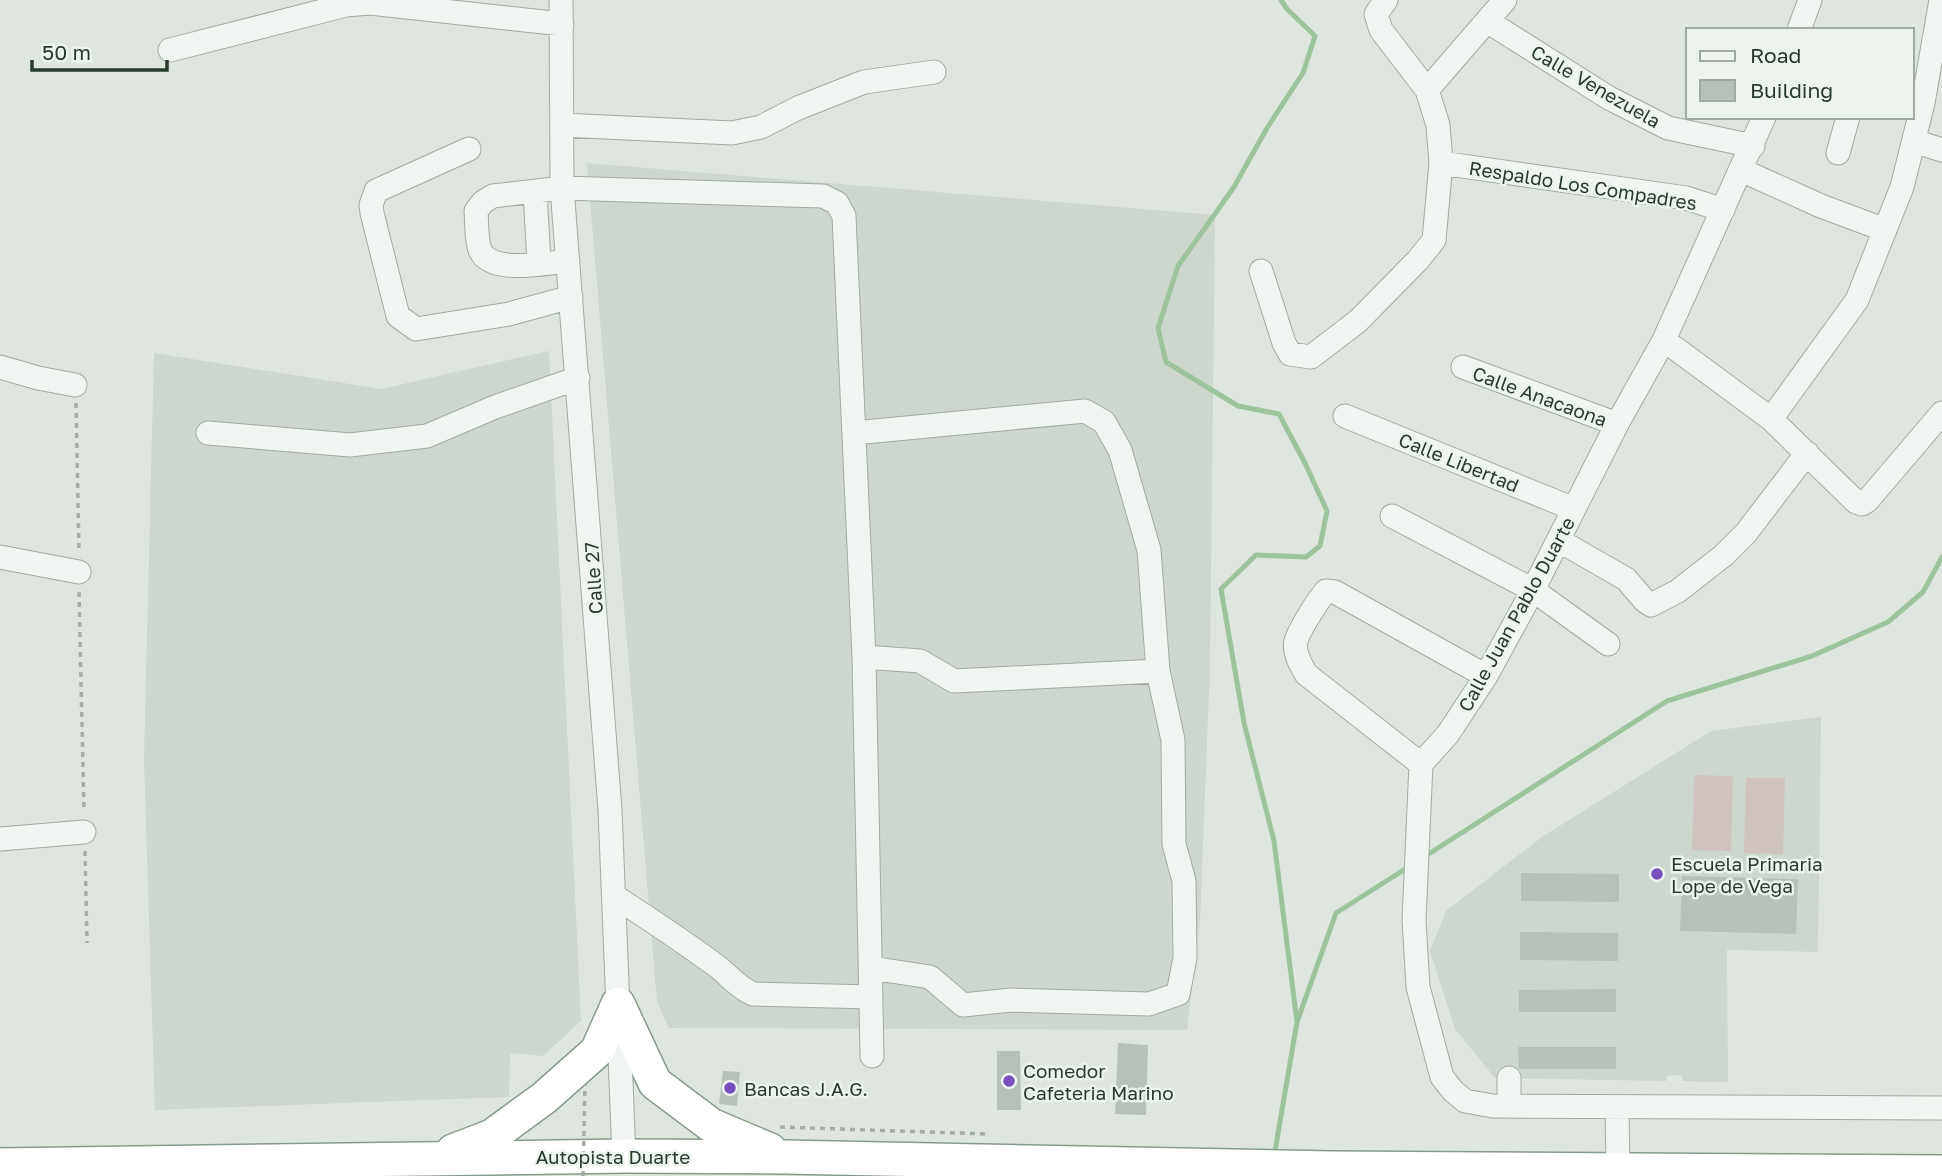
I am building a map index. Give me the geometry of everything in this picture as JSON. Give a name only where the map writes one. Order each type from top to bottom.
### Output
[{"type":"highway","points":[[618,1004],[655,1083],[711,1125],[779,1142]]},
{"type":"highway","points":[[435,1157],[492,1136],[544,1098],[597,1051],[618,1004]]},
{"type":"highway","name":"Autopista Duarte","points":[[0,1166],[624,1156],[779,1142],[1227,1166],[1618,1170]]},
{"type":"highway","points":[[1618,1170],[1942,1172]]},
{"type":"street","name":"Calle 27","points":[[561,0],[562,188],[610,810],[624,1156]]},
{"type":"street","points":[[1427,90],[1504,0]]},
{"type":"street","points":[[1799,28],[1810,0]]},
{"type":"street","points":[[1771,419],[1857,300],[1902,187],[1913,141],[1918,102],[1936,75],[1941,0]]},
{"type":"street","points":[[170,50],[346,5],[370,3],[562,24]]},
{"type":"street","points":[[1261,271],[1290,354],[1311,356],[1358,321],[1434,240],[1441,163],[1438,125],[1427,90],[1381,30],[1381,7]]},
{"type":"street","name":"Calle Venezuela","points":[[1487,21],[1609,98],[1668,128],[1753,146]]},
{"type":"street","points":[[562,125],[732,133],[761,127],[798,108],[864,82],[934,72]]},
{"type":"street","name":"Calle Juan Pablo Duarte","points":[[1421,764],[1448,734],[1486,676],[1533,590],[1617,424],[1664,340],[1763,119]]},
{"type":"street","points":[[1838,153],[1847,119]]},
{"type":"street","points":[[1913,141],[1942,150]]},
{"type":"street","points":[[469,149],[376,191],[371,205],[372,214],[398,316],[416,329],[509,314],[571,297]]},
{"type":"street","name":"Respaldo Los Compadres","points":[[1441,163],[1686,198],[1723,210]]},
{"type":"street","points":[[1741,170],[1821,206],[1885,230]]},
{"type":"street","points":[[568,261],[499,266],[487,260],[480,249],[475,211],[493,196],[562,188],[823,196],[837,203],[844,216],[864,657],[872,1056]]},
{"type":"street","points":[[535,192],[539,263]]},
{"type":"street","points":[[1664,340],[1771,419],[1856,502],[1862,504],[1942,413]]},
{"type":"street","points":[[0,367],[75,385]]},
{"type":"street","name":"Calle Anacaona","points":[[1463,368],[1617,424]]},
{"type":"street","points":[[208,433],[350,444],[427,436],[495,407],[578,378]]},
{"type":"street","points":[[854,433],[1085,411],[1104,422],[1120,450],[1149,550],[1158,671],[1173,740],[1174,844],[1184,881],[1185,958],[1178,995],[1149,1004],[1011,1000],[963,1004],[930,976],[871,968]]},
{"type":"street","name":"Calle Libertad","points":[[1345,416],[1574,509]]},
{"type":"street","points":[[1558,540],[1626,579],[1651,605],[1678,590],[1724,555],[1746,533],[1807,453]]},
{"type":"street","points":[[1392,516],[1533,590],[1608,645]]},
{"type":"street","points":[[0,557],[79,572]]},
{"type":"street","points":[[1486,676],[1335,592],[1326,591],[1318,600],[1296,642],[1298,660],[1306,674],[1421,764],[1414,920],[1418,987],[1442,1077],[1453,1091],[1465,1101],[1493,1106],[1942,1108]]},
{"type":"street","points":[[864,657],[920,661],[954,681],[1158,671]]},
{"type":"street","points":[[0,838],[84,832]]},
{"type":"street","points":[[614,896],[659,925],[753,994],[871,997]]},
{"type":"street","points":[[1509,1079],[1509,1106]]},
{"type":"street","points":[[1618,1107],[1618,1170]]},
{"type":"path","points":[[75,385],[87,943]]},
{"type":"path","points":[[583,1176],[585,1085],[621,1082]]},
{"type":"path","points":[[779,1142],[808,1126],[998,1134]]},
{"type":"shaded area","points":[[587,163],[1215,215],[1210,666],[1200,920],[1187,1030],[669,1028],[657,1002]]},
{"type":"shaded area","points":[[549,351],[581,1021],[543,1056],[510,1053],[509,1097],[155,1110],[144,759],[154,353],[381,389]]},
{"type":"shaded area","name":"Escuela Primaria Lope de Vega","points":[[1821,717],[1818,952],[1727,950],[1728,1082],[1682,1081],[1682,1076],[1674,1075],[1667,1076],[1666,1081],[1495,1078],[1455,1029],[1430,951],[1446,911],[1542,837],[1711,731]]},
{"type":"shaded area","points":[[1694,775],[1733,776],[1731,851],[1692,850]]},
{"type":"shaded area","points":[[1746,778],[1785,778],[1783,854],[1744,853]]},
{"type":"building","points":[[1521,873],[1619,874],[1619,902],[1521,901]]},
{"type":"building","points":[[1682,876],[1798,879],[1796,934],[1680,931]]},
{"type":"building","points":[[1520,932],[1618,933],[1618,961],[1520,960]]},
{"type":"building","points":[[1616,989],[1616,1012],[1519,1012],[1519,990]]},
{"type":"building","points":[[1118,1043],[1148,1045],[1146,1115],[1115,1114]]},
{"type":"building","points":[[1518,1047],[1616,1047],[1616,1069],[1519,1069]]},
{"type":"building","name":"Comedor Cafeteria Marino","points":[[997,1051],[1020,1051],[1021,1110],[997,1110]]},
{"type":"building","name":"Bancas J.A.G.","points":[[723,1071],[740,1072],[737,1106],[719,1104]]},
{"type":"waterway","points":[[1281,0],[1315,36],[1303,73],[1267,128],[1234,187],[1178,266],[1158,328],[1166,362],[1238,406],[1279,414],[1327,511],[1320,546],[1306,557],[1256,555],[1221,589],[1244,723],[1274,841],[1297,1022]]},
{"type":"waterway","points":[[1424,857],[1667,701],[1812,656],[1888,622],[1923,592],[1942,557]]},
{"type":"waterway","points":[[1274,1157],[1297,1022],[1336,913],[1410,866]]},
{"type":"place","name":"Escuela Primaria Lope de Vega","points":[[1657,874]]},
{"type":"place","name":"Comedor Cafeteria Marino","points":[[1009,1081]]},
{"type":"place","name":"Bancas J.A.G.","points":[[730,1088]]}]
